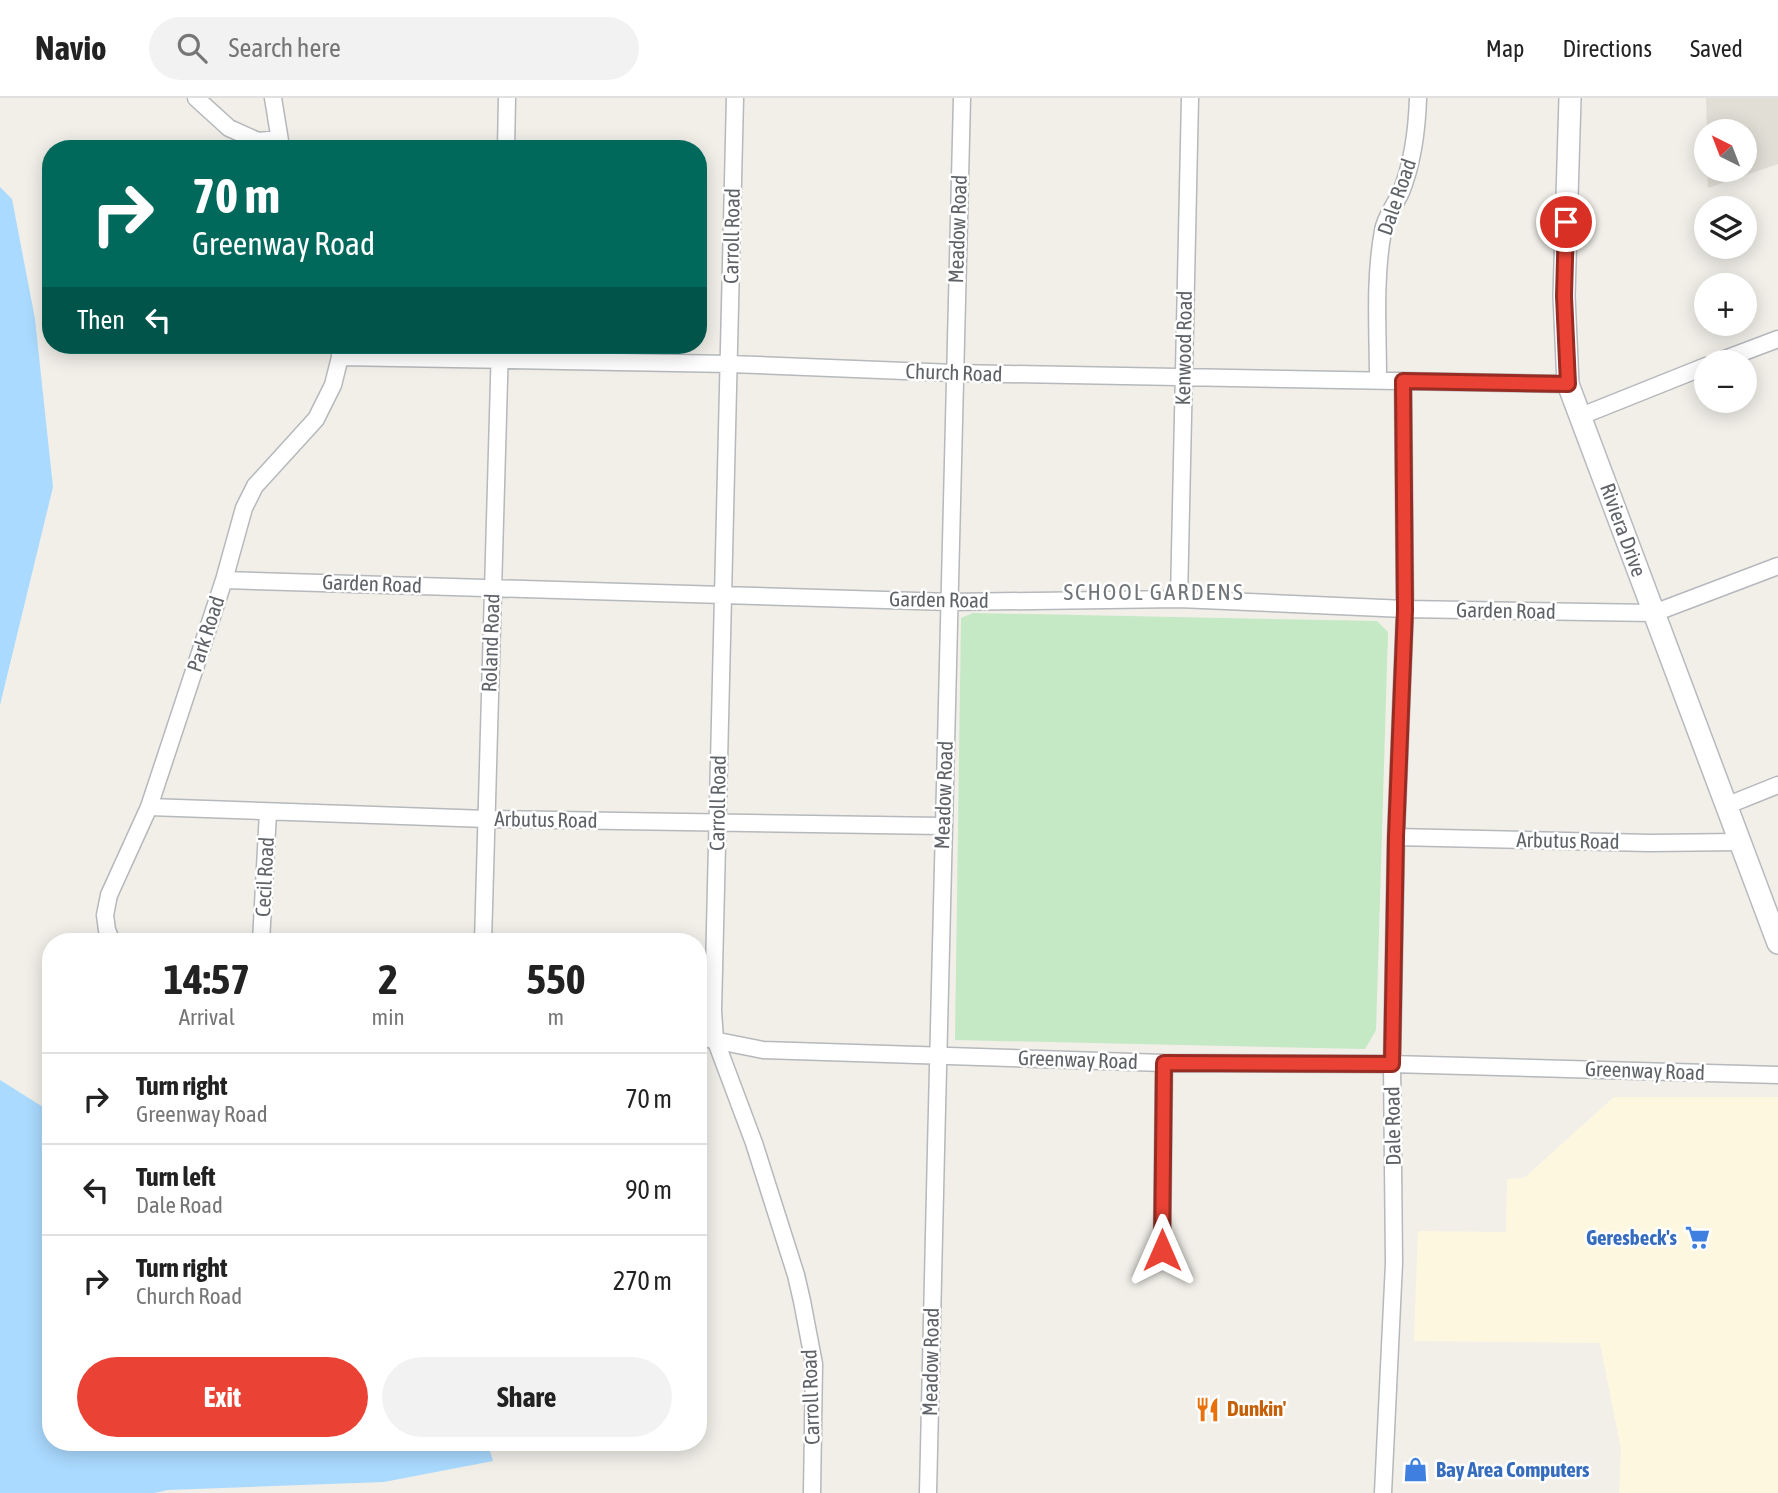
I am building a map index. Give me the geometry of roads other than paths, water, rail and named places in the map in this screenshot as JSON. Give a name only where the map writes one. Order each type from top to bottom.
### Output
[{"type":"street","points":[[196,98],[229,128],[256,140]]},
{"type":"street","points":[[273,98],[279,140]]},
{"type":"street","points":[[506,140],[507,98]]},
{"type":"street","name":"Carroll Road","points":[[735,98],[713,1011],[707,1038],[754,1143],[796,1275],[814,1364],[812,1493]]},
{"type":"street","name":"Meadow Road","points":[[928,1493],[942,827],[962,98]]},
{"type":"street","name":"Kenwood Road","points":[[1179,599],[1190,98]]},
{"type":"street","name":"Dale Road","points":[[1378,380],[1379,263],[1383,228],[1411,164],[1418,98]]},
{"type":"street","name":"Riviera Drive","points":[[1570,98],[1564,296],[1568,384],[1778,943]]},
{"type":"street","points":[[1749,350],[1778,339]]},
{"type":"street","name":"Park Road","points":[[108,933],[105,915],[109,895],[149,807],[224,580],[244,508],[255,486],[316,419],[333,385],[339,354]]},
{"type":"street","name":"Church Road","points":[[383,354],[499,362],[1568,384]]},
{"type":"street","name":"Roland Road","points":[[483,933],[499,354]]},
{"type":"street","points":[[1581,416],[1694,371]]},
{"type":"street","name":"Dale Road","points":[[1383,1493],[1394,1263],[1392,1064],[1396,837],[1405,610],[1403,381]]},
{"type":"street","points":[[1654,613],[1778,566]]},
{"type":"street","name":"Garden Road","points":[[224,580],[950,602],[1179,599],[1405,610],[1654,613]]},
{"type":"street","points":[[1728,806],[1778,785]]},
{"type":"street","name":"Arbutus Road","points":[[149,807],[487,819],[942,827]]},
{"type":"street","name":"Cecil Road","points":[[261,933],[268,812]]},
{"type":"street","name":"Arbutus Road","points":[[1396,837],[1649,843],[1741,842]]},
{"type":"street","name":"Greenway Road","points":[[707,1038],[763,1050],[1164,1063],[1392,1064],[1778,1076]]},
{"type":"street","points":[[1162,1250],[1164,1063]]},
{"type":"water","points":[[0,187],[12,199],[35,319],[53,487],[0,705]]},
{"type":"water","points":[[0,1080],[42,1106],[42,1451],[490,1451],[493,1461],[384,1482],[168,1490],[154,1493],[0,1493]]},
{"type":"place","name":"Geresbeck's","points":[[1697,1238]]},
{"type":"place","name":"Dunkin'","points":[[1207,1409]]},
{"type":"place","name":"Bay Area Computers","points":[[1416,1470]]},
{"type":"district","name":"SCHOOL GARDENS","points":[[1154,592]]}]
